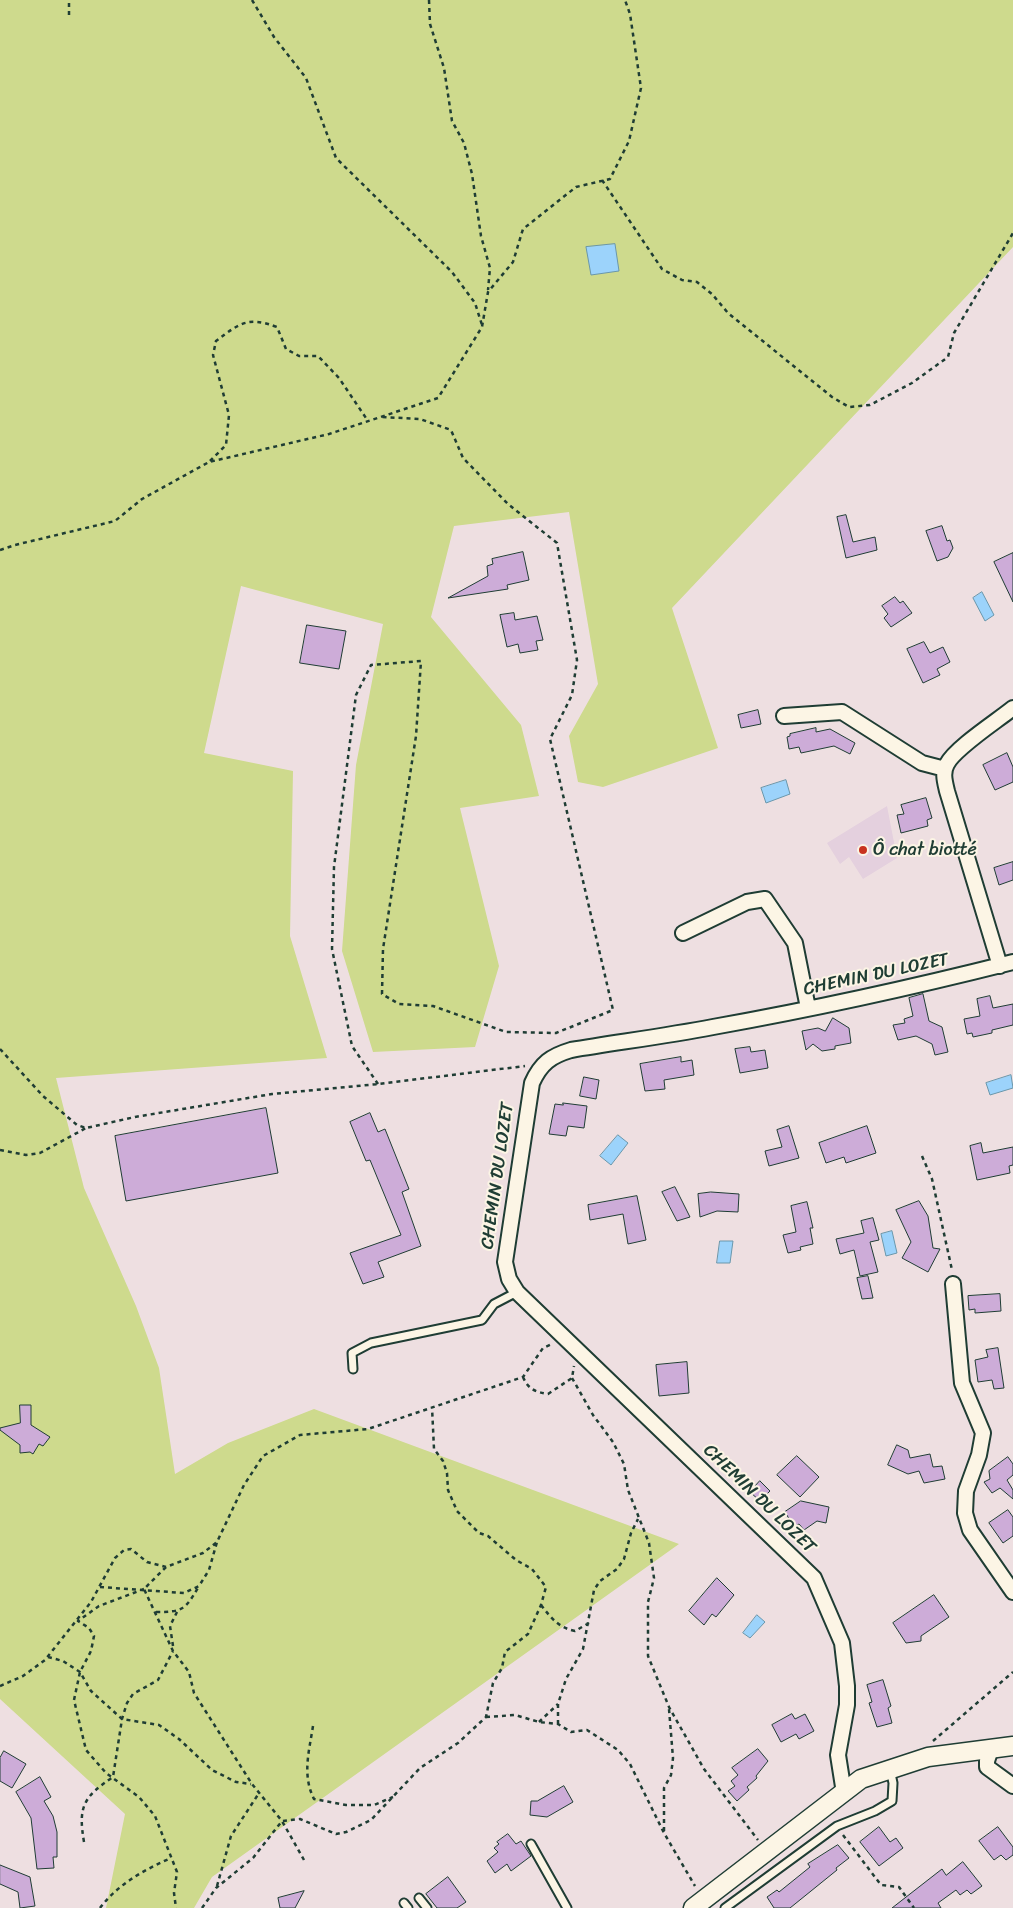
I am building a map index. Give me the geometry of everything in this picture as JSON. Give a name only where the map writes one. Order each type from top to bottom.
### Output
[{"type":"street","points":[[1006,964],[947,791],[945,769],[954,754],[1013,708]]},
{"type":"street","points":[[784,716],[842,712],[922,763],[945,769]]},
{"type":"street","points":[[683,933],[747,902],[765,899],[795,943],[808,1008]]},
{"type":"street","name":"CHEMIN DU LOZET","points":[[844,1793],[838,1755],[847,1705],[847,1686],[842,1643],[814,1578],[516,1292],[509,1279],[505,1262],[532,1083],[542,1064],[558,1054],[571,1050],[714,1027],[932,983],[1006,964]]},
{"type":"street","points":[[953,1284],[962,1383],[983,1433],[979,1455],[966,1491],[965,1513],[970,1530],[1013,1592]]},
{"type":"street","points":[[698,1904],[861,1779],[989,1755],[1013,1746]]},
{"type":"street","points":[[891,1774],[928,1757],[989,1755],[1013,1758]]},
{"type":"street","points":[[989,1755],[987,1767],[992,1773],[1013,1786]]},
{"type":"lane","points":[[353,1369],[352,1353],[371,1343],[482,1320],[494,1304],[516,1292]]},
{"type":"lane","points":[[725,1908],[836,1826],[875,1811],[892,1801],[891,1774]]},
{"type":"lane","points":[[531,1844],[567,1908]]},
{"type":"lane","points":[[419,1898],[427,1908]]},
{"type":"path","points":[[69,0],[69,15]]},
{"type":"path","points":[[252,0],[274,37],[306,78],[336,158],[452,272],[475,303],[482,327]]},
{"type":"path","points":[[0,550],[16,544],[115,521],[142,499],[209,462],[329,434],[438,398],[482,327],[490,268],[481,236],[472,174],[464,143],[452,121],[444,68],[430,24],[429,0]]},
{"type":"path","points":[[488,292],[513,262],[523,229],[576,187],[610,179],[629,141],[642,88],[626,0]]},
{"type":"path","points":[[602,180],[662,269],[682,280],[698,282],[712,294],[728,313],[832,397],[849,407],[870,405],[912,383],[948,357],[954,333],[1013,233]]},
{"type":"path","points":[[209,462],[226,445],[229,415],[213,355],[216,340],[236,326],[258,320],[277,327],[286,349],[299,356],[318,356],[339,378],[368,421]]},
{"type":"path","points":[[378,1084],[352,1046],[332,949],[334,867],[356,695],[371,665],[421,661],[416,736],[384,949],[382,994],[399,1004],[433,1006],[506,1032],[556,1033],[612,1010],[550,739],[572,695],[577,660],[557,543],[508,504],[463,458],[451,430],[420,419],[382,417]]},
{"type":"path","points":[[0,1050],[43,1096],[77,1125],[86,1128]]},
{"type":"path","points":[[0,1150],[26,1155],[40,1153],[86,1128],[135,1117],[272,1094],[378,1084],[542,1064]]},
{"type":"path","points":[[922,1156],[932,1179],[949,1251],[953,1284]]},
{"type":"path","points":[[84,1842],[80,1822],[83,1804],[95,1789],[113,1777],[122,1718],[127,1702],[133,1694],[158,1680],[173,1651],[170,1626],[177,1612],[188,1605],[209,1570],[217,1542],[244,1484],[262,1456],[300,1435],[368,1429],[523,1377],[543,1348],[569,1343],[575,1363],[572,1378],[593,1415],[613,1442],[624,1464],[628,1490],[649,1543],[654,1578],[648,1602],[648,1656],[669,1707],[704,1770],[766,1851]]},
{"type":"path","points":[[523,1377],[531,1389],[548,1394],[572,1378]]},
{"type":"path","points":[[202,1908],[216,1888],[253,1858],[282,1821],[300,1819],[336,1834],[346,1832],[371,1820],[420,1768],[458,1743],[486,1717],[493,1683],[502,1668],[505,1652],[528,1634],[541,1605],[546,1587],[532,1569],[516,1560],[488,1536],[479,1533],[457,1510],[448,1490],[445,1467],[434,1449],[432,1407]]},
{"type":"path","points":[[558,1724],[558,1704],[566,1679],[583,1649],[590,1623],[594,1590],[600,1581],[617,1569],[624,1558],[631,1533],[638,1519]]},
{"type":"path","points":[[78,1621],[99,1606],[144,1589],[166,1567],[203,1553],[217,1542]]},
{"type":"path","points":[[0,1686],[23,1676],[48,1657],[78,1621],[100,1587],[115,1558],[124,1550],[131,1549],[147,1562],[166,1567]]},
{"type":"path","points":[[100,1587],[184,1593],[199,1586]]},
{"type":"path","points":[[144,1589],[173,1651],[189,1672],[194,1693],[252,1784],[282,1821],[304,1860]]},
{"type":"path","points":[[541,1605],[553,1620],[564,1629],[575,1631],[590,1623]]},
{"type":"path","points":[[156,1612],[177,1612]]},
{"type":"path","points":[[78,1621],[89,1628],[94,1636],[91,1651],[80,1672],[74,1700],[86,1750],[106,1773],[139,1797],[155,1816],[177,1872],[174,1893],[176,1908]]},
{"type":"path","points":[[48,1657],[63,1661],[80,1672],[91,1691],[122,1718],[159,1725],[179,1739],[212,1770],[236,1782],[252,1784]]},
{"type":"path","points":[[928,1757],[927,1746],[962,1713],[1013,1672]]},
{"type":"path","points":[[539,1722],[558,1704]]},
{"type":"path","points":[[664,1833],[664,1788],[670,1775],[674,1758],[669,1707]]},
{"type":"path","points":[[486,1717],[515,1715],[539,1722],[558,1724],[571,1732],[587,1730],[618,1750],[630,1764],[698,1904]]},
{"type":"path","points":[[312,1726],[307,1762],[307,1785],[314,1799],[346,1805],[374,1805],[394,1796]]},
{"type":"path","points":[[216,1888],[231,1836],[259,1793]]},
{"type":"path","points":[[836,1826],[881,1885],[899,1888],[914,1908]]},
{"type":"path","points":[[100,1908],[112,1894],[134,1877],[171,1858]]},
{"type":"shaded area","name":"Ô chat biotté","points":[[887,806],[897,858],[863,879],[849,857],[840,864],[827,843]]},
{"type":"green space","points":[[0,0],[1013,0],[1013,247],[672,608],[718,748],[603,787],[578,782],[569,736],[598,684],[569,512],[454,526],[431,617],[521,725],[539,796],[460,808],[499,966],[475,1047],[373,1052],[342,951],[356,765],[383,624],[241,586],[204,753],[293,771],[290,936],[327,1058],[56,1078],[84,1188],[136,1306],[159,1368],[175,1474],[228,1443],[314,1409],[679,1544],[212,1877],[194,1908],[106,1908],[125,1814],[0,1699]]},
{"type":"water","points":[[615,244],[619,271],[591,275],[586,247]]},
{"type":"water","points":[[982,592],[994,615],[985,621],[973,598]]},
{"type":"water","points":[[786,780],[790,794],[766,803],[761,788]]},
{"type":"water","points":[[1011,1075],[1013,1088],[990,1095],[986,1083]]},
{"type":"water","points":[[618,1135],[628,1143],[611,1165],[600,1156]]},
{"type":"water","points":[[892,1231],[897,1253],[886,1256],[881,1234]]},
{"type":"water","points":[[720,1241],[733,1241],[730,1263],[717,1263]]},
{"type":"water","points":[[757,1615],[765,1622],[750,1638],[743,1633]]},
{"type":"building","points":[[846,515],[853,542],[875,537],[877,550],[846,558],[837,517]]},
{"type":"building","points":[[942,526],[947,541],[950,540],[953,548],[948,557],[937,561],[926,531]]},
{"type":"building","points":[[523,552],[529,580],[507,585],[508,589],[448,598],[488,576],[487,566],[493,564],[492,559]]},
{"type":"building","points":[[1013,553],[1013,602],[994,562]]},
{"type":"building","points":[[895,597],[900,603],[903,601],[912,613],[891,627],[884,618],[888,614],[882,606]]},
{"type":"building","points":[[514,613],[515,620],[537,616],[543,640],[536,641],[538,650],[520,653],[518,644],[507,647],[500,615]]},
{"type":"building","points":[[307,625],[346,631],[339,669],[300,663]]},
{"type":"building","points":[[924,642],[930,653],[943,647],[950,662],[937,669],[940,675],[923,683],[907,649]]},
{"type":"building","points":[[758,710],[761,724],[741,728],[738,715]]},
{"type":"building","points":[[816,728],[816,732],[830,729],[855,743],[850,754],[834,746],[801,753],[799,747],[789,749],[787,737],[790,734]]},
{"type":"building","points":[[1007,753],[1013,767],[1013,782],[995,790],[983,765]]},
{"type":"building","points":[[926,798],[932,818],[927,820],[928,826],[901,833],[897,815],[904,814],[901,805]]},
{"type":"building","points":[[1013,862],[1013,880],[999,885],[994,868]]},
{"type":"building","points":[[923,994],[929,1021],[942,1027],[948,1052],[935,1055],[932,1044],[916,1036],[898,1040],[893,1025],[905,1023],[904,1019],[913,1016],[909,998]]},
{"type":"building","points":[[990,996],[993,1008],[1013,1004],[1013,1025],[992,1030],[992,1033],[973,1037],[972,1033],[967,1034],[964,1019],[980,1016],[977,999]]},
{"type":"building","points":[[833,1018],[849,1028],[851,1043],[835,1046],[835,1049],[822,1051],[813,1044],[806,1050],[802,1031],[818,1028],[825,1031]]},
{"type":"building","points":[[750,1047],[751,1052],[765,1050],[768,1068],[740,1073],[735,1049]]},
{"type":"building","points":[[681,1057],[681,1062],[692,1060],[694,1075],[664,1080],[665,1089],[645,1091],[640,1064]]},
{"type":"building","points":[[584,1077],[599,1080],[596,1099],[580,1096]]},
{"type":"building","points":[[563,1103],[587,1106],[584,1128],[568,1126],[566,1136],[549,1134],[555,1104],[563,1105]]},
{"type":"building","points":[[266,1108],[278,1173],[126,1201],[115,1136]]},
{"type":"building","points":[[370,1113],[378,1132],[385,1129],[409,1189],[402,1192],[421,1246],[378,1262],[384,1277],[363,1284],[350,1253],[401,1235],[370,1160],[366,1161],[350,1122]]},
{"type":"building","points":[[789,1126],[799,1158],[769,1166],[765,1151],[782,1147],[777,1130]]},
{"type":"building","points":[[867,1126],[876,1153],[846,1163],[844,1157],[826,1163],[819,1143]]},
{"type":"building","points":[[981,1143],[983,1153],[1013,1147],[1013,1165],[1009,1166],[1010,1173],[977,1180],[970,1146]]},
{"type":"building","points":[[675,1187],[690,1217],[677,1221],[662,1192]]},
{"type":"building","points":[[711,1192],[739,1194],[738,1212],[717,1211],[700,1217],[698,1194]]},
{"type":"building","points":[[637,1196],[646,1240],[628,1244],[623,1214],[590,1220],[588,1205]]},
{"type":"building","points":[[919,1201],[928,1216],[933,1248],[940,1249],[928,1272],[902,1258],[911,1242],[896,1210]]},
{"type":"building","points":[[807,1202],[813,1228],[810,1228],[813,1244],[800,1247],[801,1250],[788,1253],[783,1235],[796,1232],[791,1206]]},
{"type":"building","points":[[873,1218],[879,1240],[870,1242],[878,1272],[860,1276],[854,1250],[840,1254],[836,1239],[864,1233],[861,1221]]},
{"type":"building","points":[[868,1276],[873,1298],[862,1299],[857,1278]]},
{"type":"building","points":[[1000,1294],[1001,1311],[975,1313],[975,1309],[969,1310],[968,1296]]},
{"type":"building","points":[[998,1348],[1004,1388],[994,1389],[992,1380],[978,1382],[975,1360],[988,1357],[986,1350]]},
{"type":"building","points":[[687,1362],[689,1393],[659,1396],[656,1365]]},
{"type":"building","points":[[20,1405],[31,1405],[31,1425],[50,1437],[43,1446],[39,1444],[33,1454],[30,1452],[20,1453],[20,1445],[0,1430],[0,1428],[20,1423]]},
{"type":"building","points":[[897,1445],[908,1450],[910,1458],[930,1454],[933,1467],[942,1466],[945,1479],[924,1483],[919,1471],[908,1474],[888,1465]]},
{"type":"building","points":[[797,1456],[819,1477],[800,1497],[777,1475]]},
{"type":"building","points":[[1008,1457],[1013,1464],[1013,1475],[1007,1480],[1013,1490],[1013,1499],[1000,1488],[992,1493],[984,1482],[990,1479],[989,1471]]},
{"type":"building","points":[[760,1481],[770,1491],[760,1501],[750,1492]]},
{"type":"building","points":[[801,1501],[829,1507],[826,1523],[817,1521],[804,1530],[799,1524],[794,1527],[785,1512]]},
{"type":"building","points":[[1008,1510],[1013,1517],[1013,1536],[1003,1543],[989,1523]]},
{"type":"building","points":[[717,1578],[734,1595],[716,1617],[712,1614],[704,1625],[689,1611]]},
{"type":"building","points":[[934,1595],[949,1617],[921,1636],[921,1641],[906,1643],[893,1623]]},
{"type":"building","points":[[883,1680],[891,1706],[888,1708],[892,1723],[877,1727],[869,1703],[872,1702],[867,1685]]},
{"type":"building","points":[[792,1714],[795,1719],[805,1714],[814,1731],[799,1739],[796,1734],[781,1742],[772,1725]]},
{"type":"building","points":[[758,1749],[768,1761],[756,1776],[757,1778],[747,1787],[749,1790],[737,1801],[728,1791],[735,1786],[731,1781],[738,1775],[732,1768]]},
{"type":"building","points":[[4,1751],[26,1764],[12,1788],[0,1781],[0,1758]]},
{"type":"building","points":[[40,1777],[51,1797],[44,1801],[53,1816],[57,1832],[57,1857],[53,1857],[54,1868],[37,1869],[31,1818],[16,1792]]},
{"type":"building","points":[[564,1786],[573,1802],[547,1817],[530,1815],[531,1801],[537,1801]]},
{"type":"building","points":[[879,1827],[890,1842],[896,1838],[903,1848],[879,1866],[860,1842]]},
{"type":"building","points":[[998,1827],[1013,1847],[1013,1855],[1006,1860],[1001,1855],[994,1860],[979,1841]]},
{"type":"building","points":[[508,1834],[516,1844],[521,1841],[531,1856],[511,1871],[507,1864],[495,1873],[487,1861],[498,1852],[494,1848],[499,1844],[497,1842]]},
{"type":"building","points":[[838,1845],[849,1858],[836,1868],[837,1870],[790,1908],[774,1908],[767,1897],[777,1890],[779,1892],[810,1867],[808,1864]]},
{"type":"building","points":[[963,1862],[982,1886],[971,1894],[967,1890],[960,1895],[956,1890],[938,1903],[941,1908],[892,1908],[942,1869],[946,1875]]},
{"type":"building","points":[[0,1865],[30,1877],[35,1906],[20,1908],[18,1892],[0,1884]]},
{"type":"building","points":[[448,1877],[466,1902],[457,1908],[437,1908],[426,1894]]},
{"type":"building","points":[[304,1891],[295,1908],[280,1908],[278,1898]]},
{"type":"place","name":"Ô chat biotté","points":[[863,850]]}]
